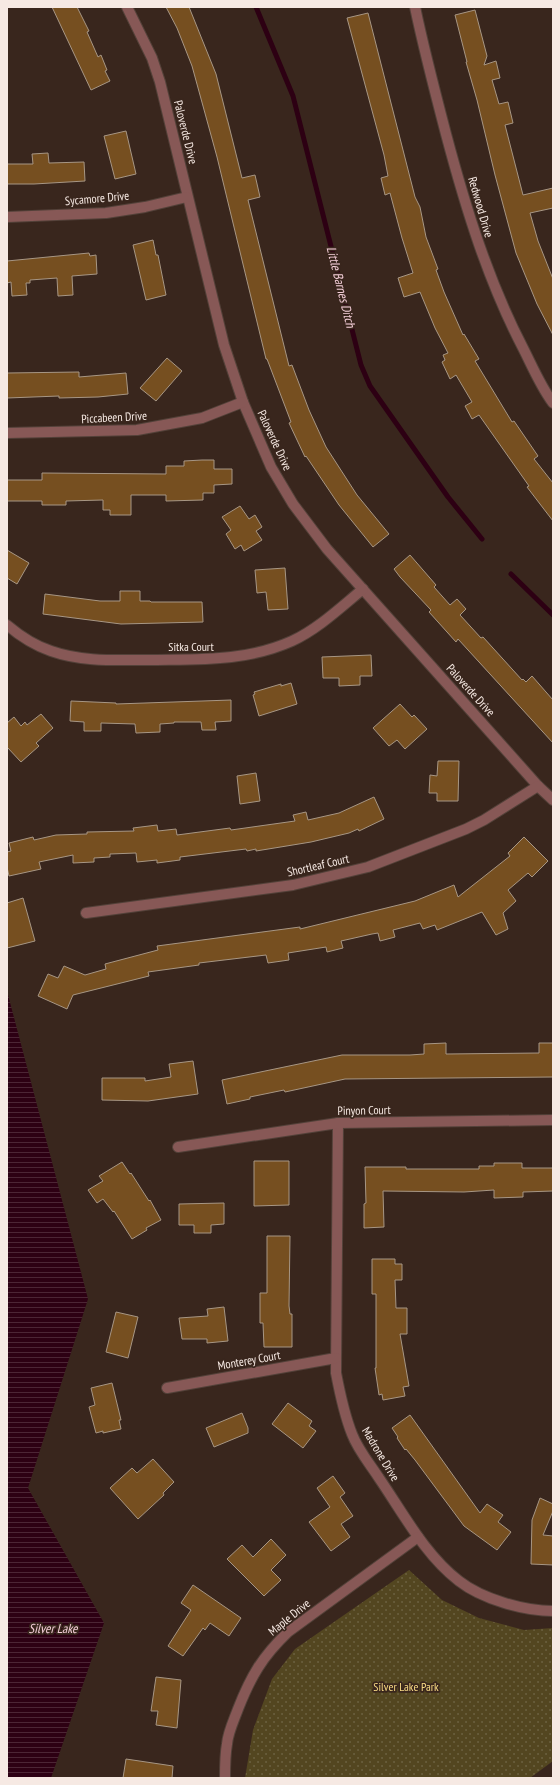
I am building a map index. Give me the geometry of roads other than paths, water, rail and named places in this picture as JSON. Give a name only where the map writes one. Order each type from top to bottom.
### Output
[{"type":"street","name":"Paloverde Drive","points":[[127,7],[149,51],[160,82],[224,345],[243,402],[271,467],[293,504],[327,549],[538,786],[553,800]]},
{"type":"street","name":"Redwood Drive","points":[[415,7],[423,44],[450,147],[479,247],[505,314],[544,390],[553,403]]},
{"type":"street","name":"Sycamore Drive","points":[[7,217],[106,213],[145,207],[187,196]]},
{"type":"street","name":"Piccabeen Drive","points":[[7,434],[137,430],[202,418],[243,402]]},
{"type":"street","name":"Sitka Court","points":[[7,625],[37,646],[52,652],[75,657],[103,660],[222,659],[263,650],[291,641],[309,632],[363,590]]},
{"type":"street","name":"Shortleaf Court","points":[[86,913],[293,885],[368,867],[466,829],[484,820],[538,786]]},
{"type":"street","name":"Pinyon Court","points":[[178,1147],[338,1123],[553,1120]]},
{"type":"street","name":"Madrone Drive","points":[[338,1123],[336,1373],[342,1406],[353,1436],[418,1537],[459,1582],[481,1594],[517,1606],[539,1611],[553,1611]]},
{"type":"street","name":"Monterey Court","points":[[167,1388],[336,1358]]},
{"type":"street","name":"Maple Drive","points":[[225,1778],[227,1744],[230,1730],[246,1688],[257,1667],[269,1650],[288,1632],[418,1537]]},
{"type":"water","name":"Silver Lake","points":[[7,991],[88,1299],[28,1488],[104,1623],[51,1778],[7,1778]]},
{"type":"waterway","name":"Little Barnes Ditch","points":[[256,7],[293,96],[361,365],[370,386],[448,497],[482,539]]},
{"type":"waterway","name":"Little Barnes Ditch","points":[[511,574],[553,615]]},
{"type":"park label","name":"Silver Lake Park","points":[[406,1686]]}]
